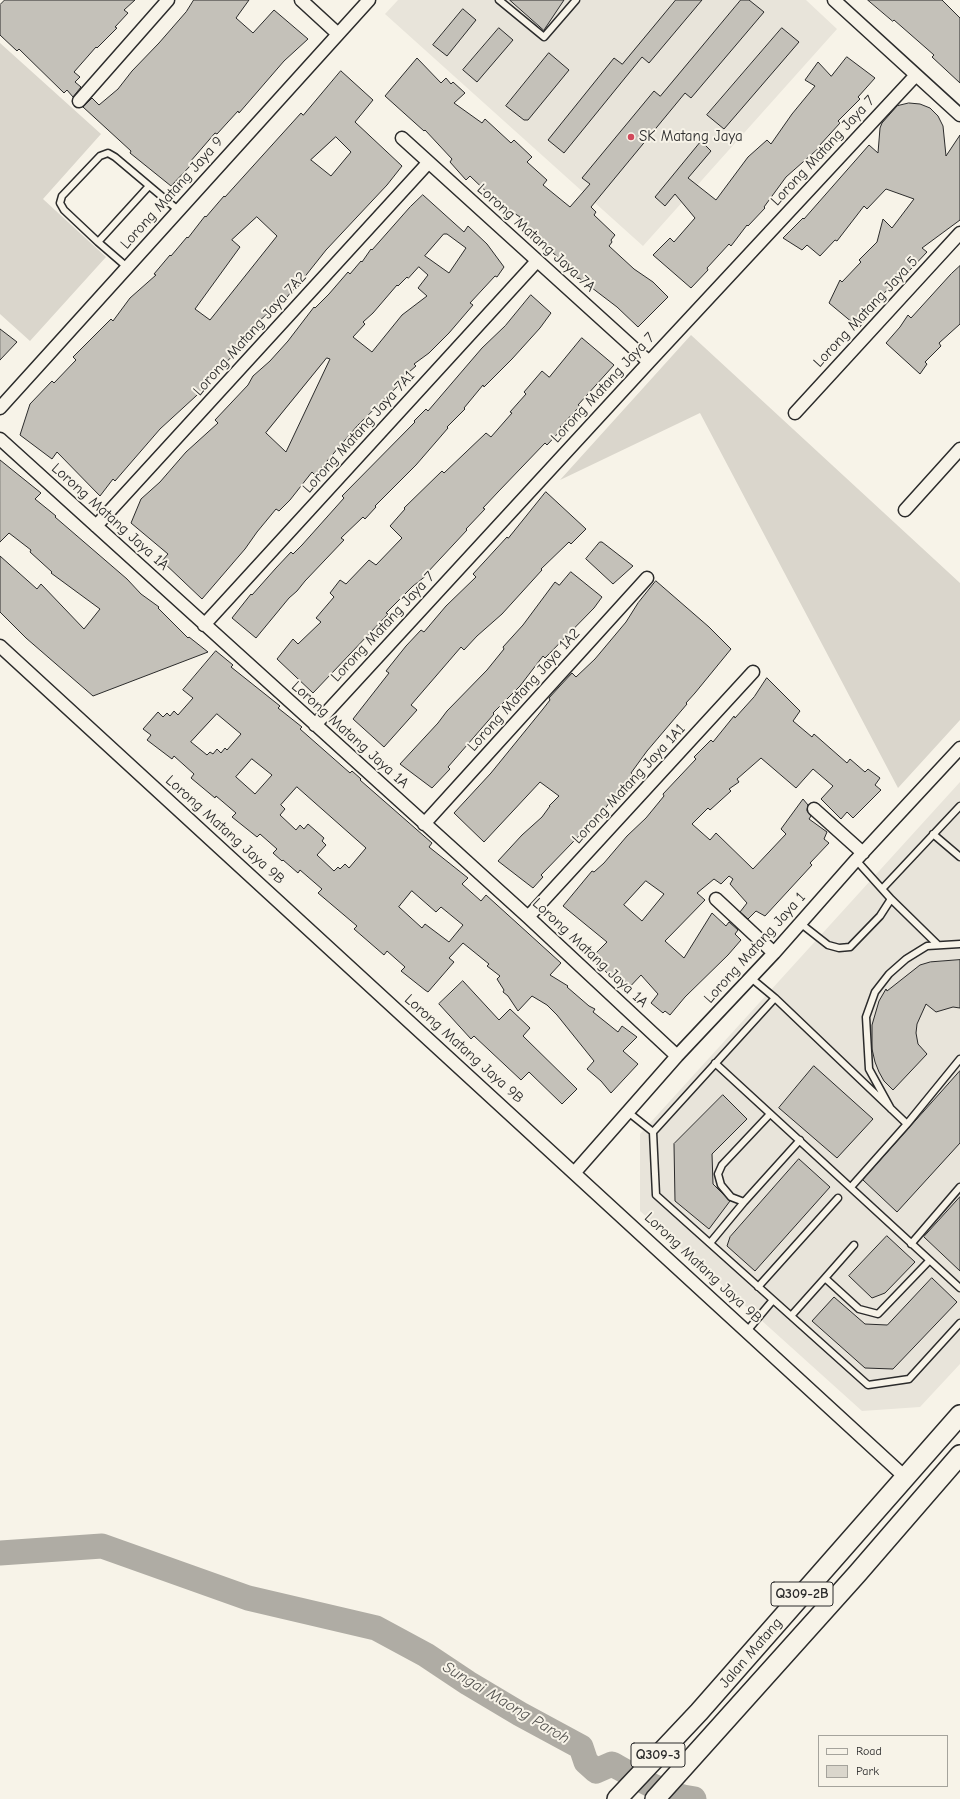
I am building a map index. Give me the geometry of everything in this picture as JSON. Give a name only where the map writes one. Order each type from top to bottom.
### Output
[{"type":"main road","name":"Jalan Matang","points":[[617,1799],[699,1712],[960,1415]]},
{"type":"main road","name":"Jalan Matang","points":[[655,1799],[857,1574],[960,1455]]},
{"type":"street","points":[[79,101],[168,0]]},
{"type":"street","points":[[301,0],[338,34]]},
{"type":"street","name":"Lorong Matang Jaya 9","points":[[0,408],[369,0]]},
{"type":"street","points":[[834,0],[960,115]]},
{"type":"street","name":"Lorong Matang Jaya 7","points":[[314,725],[916,75]]},
{"type":"street","name":"Lorong Matang Jaya 7A","points":[[402,138],[649,362]]},
{"type":"street","name":"Lorong Matang Jaya 7A2","points":[[96,526],[428,163]]},
{"type":"street","name":"Lorong Matang Jaya 5","points":[[795,413],[960,233]]},
{"type":"street","name":"Lorong Matang Jaya 7A1","points":[[204,625],[537,261]]},
{"type":"street","name":"Lorong Matang Jaya 1A","points":[[0,439],[314,725],[528,917],[677,1056]]},
{"type":"street","points":[[905,510],[960,449]]},
{"type":"street","name":"Lorong Matang Jaya 1A2","points":[[424,824],[647,578]]},
{"type":"street","name":"Lorong Matang Jaya 9B","points":[[0,646],[575,1172],[905,1477]]},
{"type":"street","name":"Lorong Matang Jaya 1A1","points":[[528,917],[753,672]]},
{"type":"street","name":"Lorong Matang Jaya 1","points":[[575,1172],[677,1056],[774,953],[859,856],[960,748]]},
{"type":"street","points":[[814,809],[859,856]]},
{"type":"street","points":[[716,899],[774,953]]},
{"type":"lane","points":[[499,0],[544,37],[576,0]]},
{"type":"lane","points":[[127,267],[64,210],[60,203],[62,196],[100,156],[108,153],[115,157],[178,210]]},
{"type":"lane","points":[[98,242],[149,186]]},
{"type":"lane","points":[[882,889],[960,806]]},
{"type":"lane","points":[[933,834],[960,857]]},
{"type":"lane","points":[[859,856],[882,889],[938,945]]},
{"type":"lane","points":[[800,923],[828,945],[839,948],[850,947],[880,916],[891,899]]},
{"type":"lane","points":[[891,1109],[869,1069],[866,1017],[875,992],[889,974],[906,959],[927,946],[960,944]]},
{"type":"lane","points":[[751,978],[775,998],[907,1124]]},
{"type":"lane","points":[[775,998],[653,1132],[656,1195],[868,1385],[909,1379],[960,1324]]},
{"type":"lane","points":[[851,1187],[907,1124],[960,1059]]},
{"type":"lane","points":[[715,1063],[960,1288]]},
{"type":"lane","points":[[628,1112],[653,1132]]},
{"type":"lane","points":[[744,1202],[731,1197],[721,1185],[718,1174],[722,1165],[770,1114]]},
{"type":"lane","points":[[710,1243],[744,1202],[800,1140]]},
{"type":"lane","points":[[911,1244],[960,1187]]},
{"type":"lane","points":[[758,1287],[838,1198]]},
{"type":"lane","points":[[791,1316],[854,1245]]},
{"type":"lane","points":[[826,1278],[860,1309],[878,1314],[929,1261]]},
{"type":"lane","points":[[747,1331],[773,1300]]},
{"type":"shaded area","name":"SK Matang Jaya","points":[[398,0],[806,0],[837,29],[643,246],[385,14]]},
{"type":"shaded area","points":[[960,782],[960,1364],[920,1407],[862,1411],[640,1211],[640,1134]]},
{"type":"green space","points":[[0,43],[101,134],[43,199],[106,257],[30,341],[0,314]]},
{"type":"green space","points":[[691,335],[960,583],[960,720],[898,788],[700,413],[560,480]]},
{"type":"building","points":[[5,0],[135,0],[124,10],[128,13],[115,27],[117,28],[97,48],[96,47],[74,72],[80,77],[75,82],[81,87],[73,97],[67,90],[64,93],[19,49],[17,51],[0,35],[0,5]]},
{"type":"building","points":[[194,0],[249,0],[236,18],[253,33],[274,10],[308,39],[284,61],[239,113],[238,111],[217,134],[215,133],[190,162],[192,164],[171,186],[130,153],[131,151],[83,107],[92,98],[99,105],[118,89],[132,71],[186,12]]},
{"type":"building","points":[[510,0],[564,0],[544,30]]},
{"type":"building","points":[[676,0],[702,0],[649,63],[642,57],[564,153],[548,140],[614,58],[622,64]]},
{"type":"building","points":[[741,0],[749,0],[764,12],[691,98],[685,93],[591,207],[596,212],[594,215],[615,235],[609,246],[634,269],[653,282],[668,297],[638,327],[617,307],[579,278],[578,279],[560,259],[539,241],[541,239],[517,220],[520,217],[496,201],[470,176],[466,180],[450,162],[452,159],[425,130],[424,131],[385,96],[417,58],[441,83],[446,78],[451,84],[453,82],[465,93],[454,103],[482,123],[485,119],[511,143],[514,140],[532,157],[527,162],[547,180],[543,185],[570,207],[590,184],[582,178],[654,91],[660,96]]},
{"type":"building","points":[[868,0],[942,0],[960,18],[960,83],[932,57],[934,55],[894,20],[893,21]]},
{"type":"building","points":[[463,9],[476,20],[447,56],[433,45]]},
{"type":"building","points":[[499,28],[513,40],[477,82],[463,70]]},
{"type":"building","points":[[782,28],[799,42],[724,129],[707,115]]},
{"type":"building","points":[[549,53],[569,70],[528,120],[524,120],[506,106]]},
{"type":"building","points":[[847,57],[875,78],[858,97],[860,99],[838,121],[840,123],[819,146],[820,147],[786,177],[764,207],[765,208],[748,226],[747,225],[731,246],[729,244],[691,288],[653,255],[670,238],[674,242],[695,218],[675,194],[665,206],[655,197],[701,141],[711,151],[688,178],[716,200],[748,157],[767,140],[771,144],[792,114],[815,86],[805,80],[818,62],[831,76]]},
{"type":"building","points":[[341,71],[373,100],[355,122],[402,166],[387,185],[326,250],[303,279],[305,281],[292,291],[282,303],[280,302],[256,324],[259,326],[240,349],[205,382],[208,385],[160,429],[115,481],[113,479],[100,496],[57,452],[52,459],[20,435],[30,404],[52,381],[54,383],[76,360],[73,357],[111,319],[113,321],[130,298],[156,275],[154,274],[187,237],[188,238],[205,216],[206,217],[224,196],[225,197],[301,113],[303,115]],"holes":[[[336,137],[351,152],[331,176],[311,160]],[[257,217],[277,236],[210,320],[195,309],[240,247],[232,240]]]},
{"type":"building","points":[[909,103],[920,104],[930,108],[938,116],[943,126],[946,156],[960,135],[960,220],[922,248],[927,252],[891,290],[889,288],[874,304],[876,306],[859,328],[829,303],[840,280],[842,282],[861,262],[859,260],[877,242],[883,219],[892,228],[914,199],[886,189],[867,209],[864,206],[837,241],[835,240],[820,256],[807,245],[802,250],[783,238],[803,218],[804,219],[869,145],[878,153],[880,128],[882,123],[897,106]]},
{"type":"building","points":[[423,195],[464,232],[468,226],[487,244],[504,267],[497,277],[495,276],[470,303],[473,305],[449,333],[429,353],[414,364],[416,366],[402,378],[404,380],[358,425],[315,475],[312,472],[290,500],[279,511],[276,509],[245,549],[202,599],[162,561],[168,554],[131,523],[141,499],[160,482],[186,452],[218,423],[215,420],[248,385],[253,376],[270,361],[288,341],[314,307],[315,308],[329,294],[348,272],[350,274],[361,261],[362,262],[371,249],[372,250],[410,207]],"holes":[[[444,234],[447,234],[466,248],[449,273],[425,256]],[[419,267],[428,275],[418,288],[427,296],[402,315],[372,352],[353,337],[365,324],[363,322],[373,313],[397,285],[398,286],[407,277],[408,278]],[[327,358],[330,359],[286,452],[266,433]]]},
{"type":"building","points":[[960,266],[960,324],[939,343],[941,346],[925,362],[927,364],[920,374],[886,343],[908,315],[911,318]]},
{"type":"building","points":[[531,295],[551,313],[540,328],[484,387],[483,385],[464,408],[465,409],[447,427],[448,428],[416,465],[375,506],[376,507],[365,519],[363,517],[341,538],[344,540],[289,598],[256,638],[232,618],[251,594],[252,595],[291,552],[293,554],[302,545],[344,498],[342,496],[426,409],[428,411],[482,348],[505,326]]},
{"type":"building","points":[[0,329],[17,342],[0,360]]},
{"type":"building","points":[[582,338],[614,365],[578,405],[580,406],[560,427],[562,429],[547,445],[545,443],[498,492],[483,508],[485,509],[466,529],[467,530],[426,574],[427,575],[413,586],[386,613],[388,614],[313,693],[277,659],[293,639],[298,644],[321,622],[316,618],[334,597],[330,593],[340,580],[346,584],[369,560],[376,565],[402,538],[390,526],[405,509],[404,508],[442,471],[444,473],[486,433],[491,437],[512,413],[510,412],[526,394],[524,392],[542,371],[549,377]]},
{"type":"building","points":[[0,460],[41,493],[35,499],[127,579],[141,594],[159,607],[158,608],[188,638],[189,637],[208,652],[93,696],[26,638],[0,612],[0,556],[37,589],[41,584],[84,629],[100,609],[51,573],[52,572],[30,552],[31,550],[9,533],[0,542]]},
{"type":"building","points":[[546,492],[586,529],[571,544],[569,542],[541,569],[542,570],[502,614],[477,636],[464,650],[461,647],[411,705],[417,710],[384,747],[353,719],[389,673],[386,671],[406,646],[421,630],[424,632],[446,606],[476,577],[473,574],[507,537],[508,538]]},
{"type":"building","points":[[600,542],[633,566],[613,584],[586,559]]},
{"type":"building","points":[[571,572],[602,597],[594,608],[545,658],[543,656],[520,686],[493,713],[494,714],[448,767],[450,769],[432,788],[400,764],[438,723],[447,711],[487,670],[504,649],[503,647],[523,625],[555,582],[559,585]]},
{"type":"building","points":[[656,581],[709,627],[731,649],[647,751],[631,773],[632,774],[603,811],[541,875],[543,877],[533,888],[498,861],[522,835],[542,817],[549,806],[559,796],[540,782],[484,842],[454,813],[491,773],[559,687],[572,673],[576,677],[595,659],[626,622],[638,603]]},
{"type":"building","points":[[216,651],[233,665],[231,667],[280,706],[278,708],[302,727],[300,729],[350,773],[352,771],[361,779],[360,780],[432,843],[429,847],[468,878],[462,884],[481,901],[486,895],[561,963],[550,975],[568,986],[567,987],[589,1006],[595,1009],[593,1012],[618,1032],[622,1026],[637,1037],[623,1051],[638,1064],[611,1093],[601,1081],[587,1069],[594,1061],[557,1015],[547,1005],[532,996],[518,1011],[508,996],[503,992],[504,990],[497,979],[500,976],[487,966],[489,964],[463,943],[449,958],[454,962],[428,992],[401,971],[405,967],[387,951],[384,955],[354,929],[357,926],[318,893],[322,889],[300,870],[298,873],[283,860],[282,861],[273,853],[277,849],[260,834],[257,837],[232,817],[236,813],[191,778],[194,774],[174,756],[172,759],[147,740],[151,735],[143,729],[158,712],[163,717],[167,713],[170,716],[174,711],[178,715],[193,698],[183,690]],"holes":[[[217,714],[241,734],[227,750],[225,748],[221,753],[217,749],[213,754],[210,752],[207,755],[191,742]],[[252,759],[272,775],[255,794],[236,777]],[[297,787],[366,848],[349,868],[345,864],[340,869],[338,867],[334,871],[317,855],[326,845],[322,841],[324,838],[308,824],[304,829],[300,825],[296,830],[280,815],[285,809],[281,805]],[[412,891],[436,912],[441,907],[463,925],[449,942],[425,924],[422,928],[399,907]]]},
{"type":"building","points":[[767,678],[800,711],[793,721],[812,737],[814,734],[847,763],[850,759],[865,772],[868,769],[880,778],[875,785],[881,790],[853,818],[847,812],[841,819],[821,799],[833,786],[813,769],[796,788],[761,758],[737,779],[739,782],[729,789],[731,791],[710,810],[708,808],[692,824],[710,840],[716,833],[753,869],[786,834],[781,829],[803,799],[808,805],[807,811],[811,816],[809,819],[827,832],[824,839],[829,843],[810,863],[812,865],[765,916],[756,911],[748,919],[740,912],[747,903],[730,884],[733,879],[729,876],[721,884],[714,879],[697,893],[705,900],[665,941],[684,958],[712,913],[726,926],[729,922],[738,930],[735,934],[741,940],[728,955],[685,997],[670,1015],[665,1011],[663,1013],[651,1003],[658,994],[641,975],[625,992],[592,957],[607,942],[563,906],[592,871],[594,872],[604,863],[627,836],[646,818],[664,796],[663,794],[696,759],[694,757],[711,740],[713,742],[734,716],[735,718],[754,697]],"holes":[[[646,881],[664,894],[642,921],[624,905]]]},
{"type":"building","points":[[960,960],[960,1008],[953,1007],[936,1012],[926,1004],[917,1024],[916,1033],[918,1044],[927,1054],[893,1090],[884,1081],[879,1072],[872,1049],[872,1025],[879,1001],[886,989],[887,991],[920,965],[930,962]]},
{"type":"building","points":[[463,981],[499,1020],[510,1009],[530,1028],[523,1036],[577,1089],[562,1104],[529,1072],[521,1080],[474,1036],[471,1039],[439,1004]]},
{"type":"building","points":[[814,1066],[873,1119],[837,1158],[779,1108]]},
{"type":"building","points":[[960,1071],[960,1143],[897,1212],[863,1180]]},
{"type":"building","points":[[723,1095],[747,1119],[712,1154],[713,1184],[730,1201],[709,1229],[675,1201],[674,1144]]},
{"type":"building","points":[[799,1159],[830,1187],[755,1271],[727,1246],[730,1237]]},
{"type":"building","points":[[960,1197],[960,1271],[924,1237]]},
{"type":"building","points":[[887,1236],[915,1262],[885,1293],[872,1298],[849,1276]]},
{"type":"building","points":[[932,1278],[957,1302],[893,1369],[865,1368],[812,1321],[834,1297],[865,1324],[887,1325]]},
{"type":"waterway","name":"Sungai Maong Paroh","points":[[0,1553],[102,1546],[248,1598],[376,1628],[426,1655],[468,1683],[520,1714],[581,1747],[586,1762],[596,1771],[612,1764],[662,1790],[694,1799]]},
{"type":"place","name":"SK Matang Jaya","points":[[631,137]]}]
